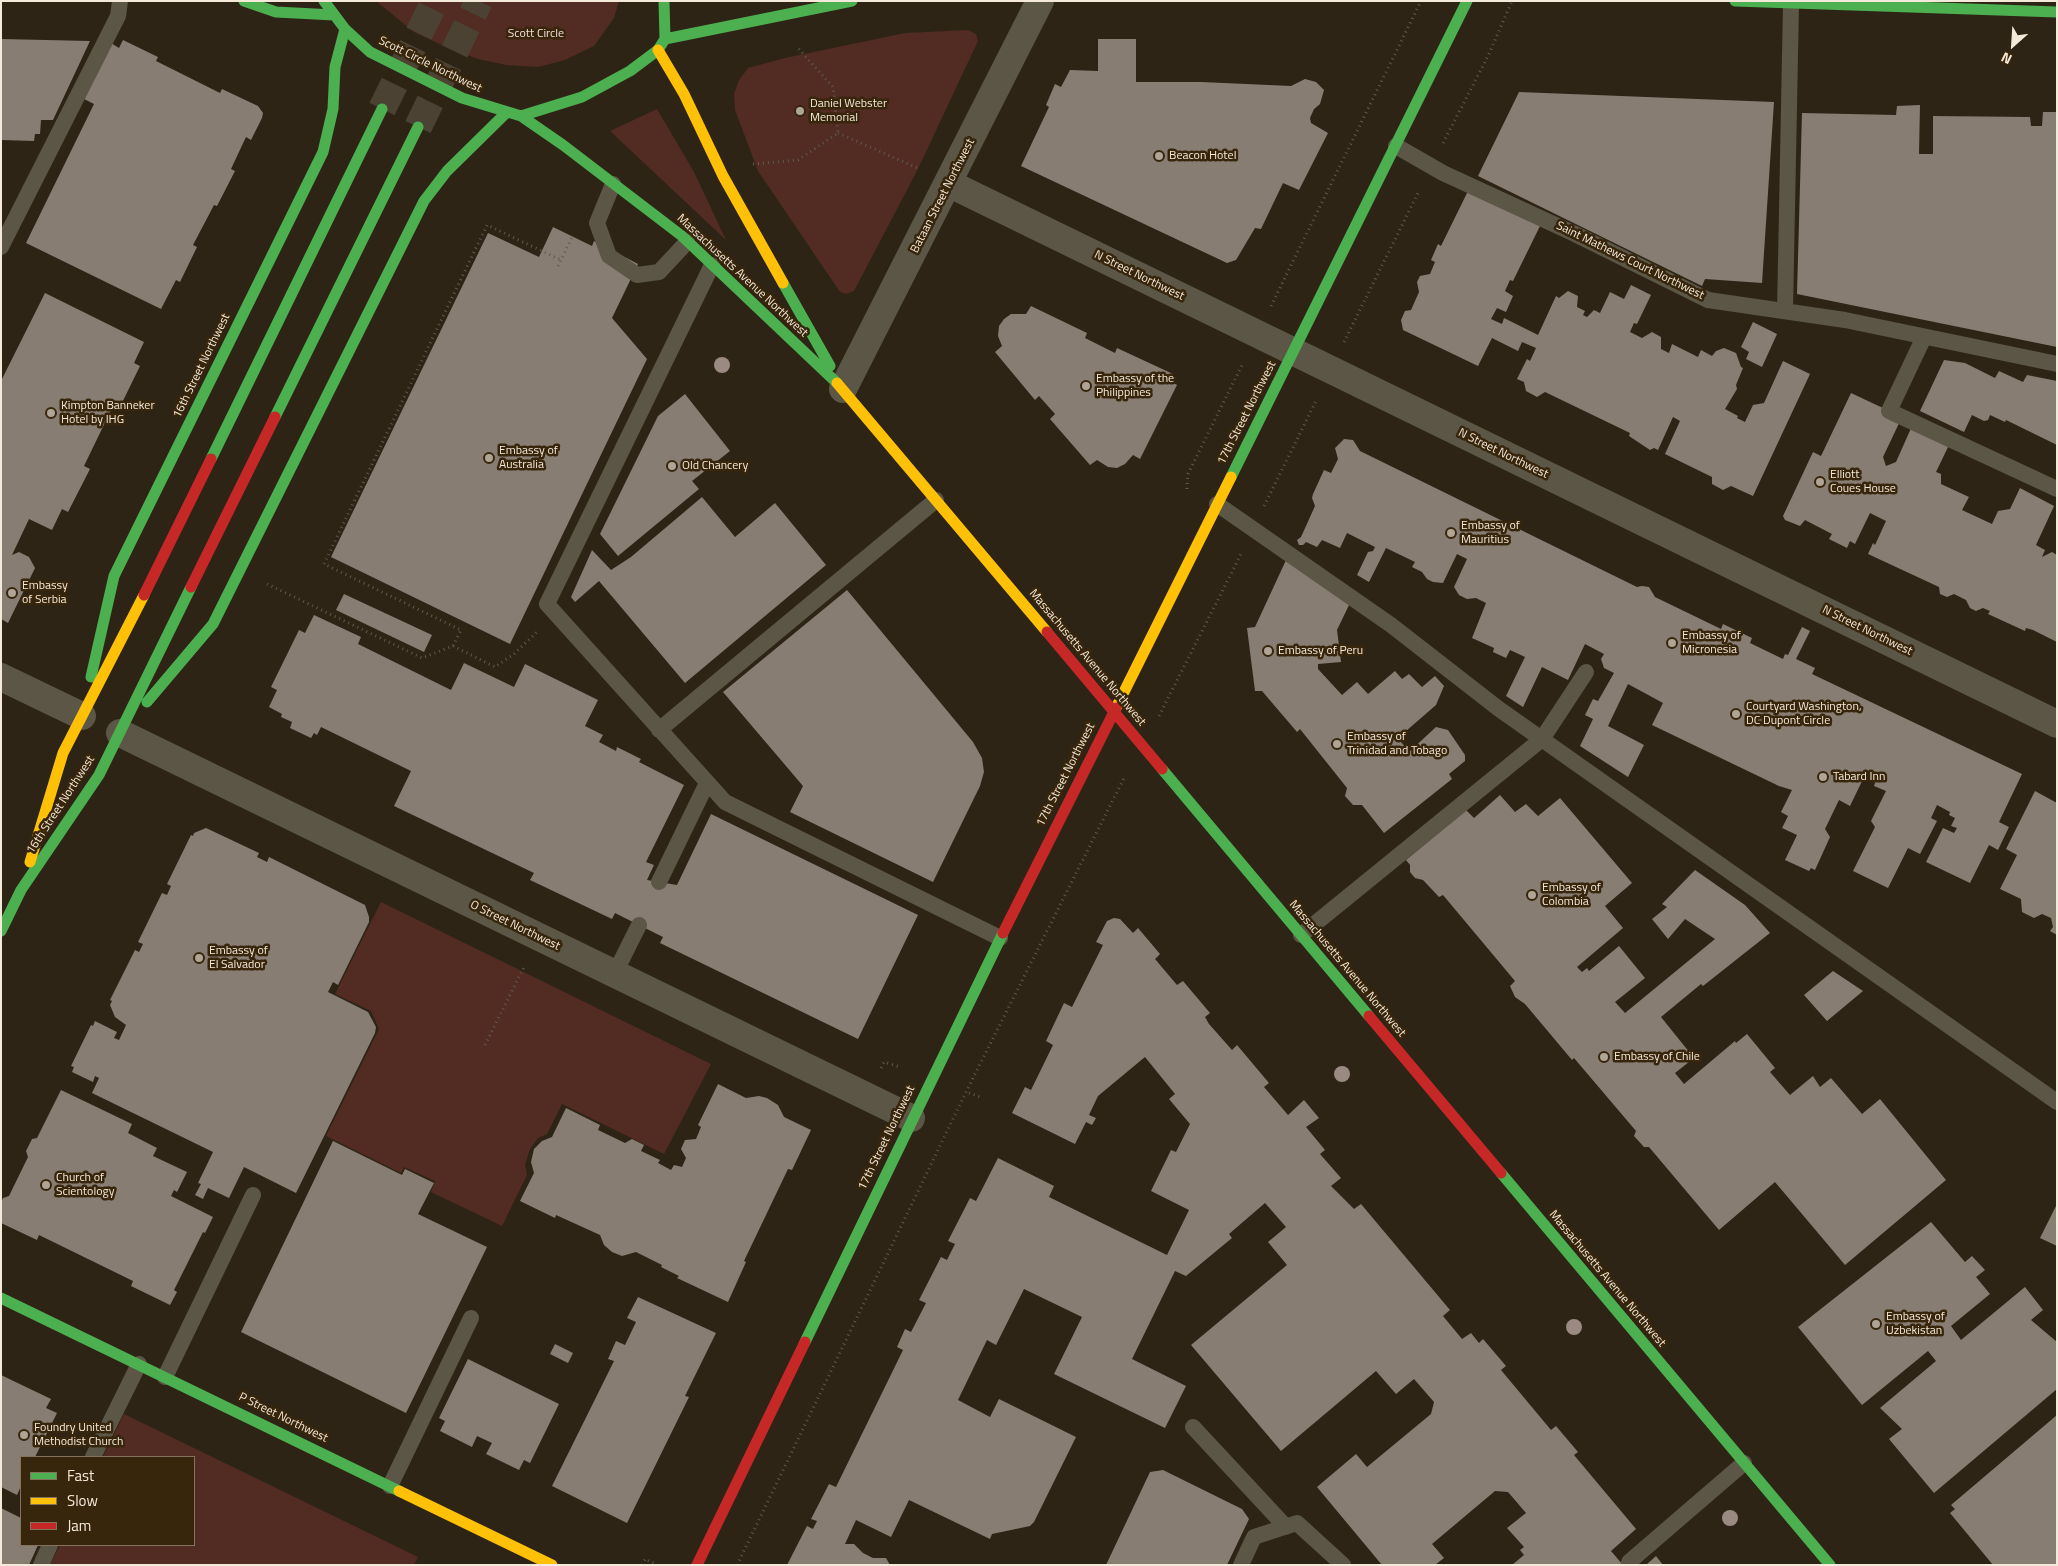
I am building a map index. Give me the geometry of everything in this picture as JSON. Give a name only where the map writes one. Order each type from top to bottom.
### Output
[{"type":"main road","points":[[244,1],[276,12],[334,15]]},
{"type":"main road","name":"Scott Circle Northwest","points":[[324,1],[345,29],[370,52],[462,98],[506,113],[521,116],[582,97],[630,71],[658,50],[665,39]]},
{"type":"main road","points":[[664,1],[665,39],[852,1]]},
{"type":"main road","name":"17th Street Northwest","points":[[697,1565],[1000,938],[1144,655],[1467,1]]},
{"type":"main road","points":[[1735,1],[2057,12]]},
{"type":"main road","name":"16th Street Northwest","points":[[82,716],[114,576],[323,152],[333,109],[335,67],[345,29]]},
{"type":"main road","name":"Massachusetts Avenue Northwest","points":[[658,50],[684,94],[759,242],[843,389]]},
{"type":"main road","name":"16th Street Northwest","points":[[21,890],[63,754],[179,525],[382,109]]},
{"type":"main road","name":"16th Street Northwest","points":[[120,733],[213,624],[424,201],[447,171],[506,113]]},
{"type":"main road","name":"Massachusetts Avenue Northwest","points":[[521,116],[687,242],[843,389],[1830,1565]]},
{"type":"main road","name":"16th Street Northwest","points":[[1,931],[21,890],[99,775],[418,126]]},
{"type":"main road","name":"P Street Northwest","points":[[1,1298],[552,1565]]},
{"type":"street","name":"Bataan Street Northwest","points":[[843,389],[950,184],[1040,1]]},
{"type":"street","name":"N Street Northwest","points":[[950,184],[2057,724]]},
{"type":"street","points":[[1,677],[82,716]]},
{"type":"street","name":"O Street Northwest","points":[[120,733],[614,975],[912,1118]]},
{"type":"lane","points":[[1,247],[118,16],[120,1]]},
{"type":"lane","points":[[1785,311],[1802,3]]},
{"type":"lane","name":"Saint Mathews Court Northwest","points":[[1396,146],[1431,166],[1708,300],[1845,320],[2057,364]]},
{"type":"lane","points":[[613,184],[597,222],[609,256],[637,275],[659,272],[687,242]]},
{"type":"lane","points":[[712,265],[547,604],[725,802],[1000,938]]},
{"type":"lane","points":[[1924,337],[1889,411],[2057,489]]},
{"type":"lane","points":[[659,730],[936,500]]},
{"type":"lane","points":[[1217,504],[1391,625],[1499,709],[2057,1102]]},
{"type":"lane","points":[[1301,935],[1542,739],[1586,672]]},
{"type":"lane","points":[[659,882],[707,783]]},
{"type":"lane","points":[[614,975],[639,925]]},
{"type":"lane","points":[[165,1377],[253,1195]]},
{"type":"lane","points":[[390,1486],[471,1318]]},
{"type":"lane","points":[[93,1456],[139,1364]]},
{"type":"lane","points":[[1193,1427],[1286,1527]]},
{"type":"lane","points":[[1629,1562],[1744,1463]]},
{"type":"lane","points":[[1241,1565],[1254,1537],[1297,1524],[1343,1565]]},
{"type":"lane","points":[[40,1565],[50,1546]]},
{"type":"path","points":[[1276,297],[1421,1]]},
{"type":"path","points":[[1348,334],[1474,79],[1488,56],[1512,1]]},
{"type":"path","points":[[797,47],[834,87],[838,133]]},
{"type":"path","points":[[749,166],[762,162],[798,160],[838,133]]},
{"type":"path","points":[[838,133],[924,170]]},
{"type":"path","points":[[454,646],[460,630],[324,564],[487,225],[560,260]]},
{"type":"path","points":[[265,583],[422,658],[454,646],[495,667],[514,654],[555,614]]},
{"type":"path","points":[[736,1565],[959,1107],[1111,802]]},
{"type":"path","points":[[485,1045],[538,937]]},
{"type":"path","points":[[884,1062],[900,1068]]},
{"type":"path","points":[[969,1093],[980,1097]]},
{"type":"path","points":[[642,1565],[645,1559],[655,1564]]},
{"type":"green space","name":"Scott Circle","points":[[376,1],[619,1],[614,18],[594,46],[565,60],[538,67],[506,65],[478,59],[448,48],[414,32]]},
{"type":"green space","points":[[968,30],[976,34],[978,41],[918,169],[854,291],[846,294],[840,292],[758,171],[735,110],[734,94],[739,80],[748,68],[785,58],[905,33]]},
{"type":"green space","points":[[657,109],[694,172],[726,240],[610,131]]},
{"type":"green space","points":[[381,902],[711,1064],[664,1154],[562,1104],[547,1134],[538,1138],[530,1149],[525,1165],[527,1175],[502,1226],[431,1192],[435,1181],[404,1167],[401,1173],[326,1136],[379,1029],[371,1011],[335,994]]},
{"type":"green space","points":[[124,1414],[418,1557],[414,1565],[50,1565],[60,1546],[195,1546],[195,1456],[103,1456]]},
{"type":"building","points":[[1,39],[90,41],[53,120],[41,120],[40,134],[35,134],[34,141],[1,140]]},
{"type":"building","points":[[1098,39],[1136,39],[1136,82],[1201,82],[1291,86],[1305,79],[1316,82],[1324,90],[1320,104],[1314,109],[1310,118],[1311,123],[1328,133],[1299,190],[1283,183],[1261,229],[1255,228],[1236,260],[1227,263],[1021,166],[1049,107],[1046,105],[1055,84],[1061,87],[1070,70],[1098,71]]},
{"type":"building","points":[[123,40],[158,57],[156,61],[220,93],[222,89],[258,106],[263,113],[251,140],[246,137],[231,169],[235,171],[217,206],[214,205],[193,245],[197,247],[180,282],[176,280],[161,309],[26,243],[94,104],[84,99],[111,43],[119,48]]},
{"type":"building","points":[[1519,92],[1774,102],[1762,283],[1705,279],[1702,286],[1478,176]]},
{"type":"building","points":[[1920,105],[1919,154],[1933,154],[1933,116],[2030,117],[2031,126],[2042,126],[2043,112],[2057,112],[2057,347],[1797,294],[1802,113],[1896,115],[1897,106]]},
{"type":"building","points":[[1468,191],[1540,226],[1513,281],[1510,280],[1505,291],[1513,296],[1506,312],[1497,308],[1491,319],[1502,324],[1504,318],[1538,335],[1556,296],[1559,298],[1568,291],[1578,296],[1577,307],[1585,311],[1583,315],[1587,317],[1594,310],[1600,313],[1610,292],[1624,299],[1631,285],[1651,295],[1637,324],[1634,323],[1630,332],[1642,338],[1652,332],[1661,337],[1661,349],[1669,353],[1672,344],[1698,357],[1701,350],[1712,356],[1716,351],[1724,348],[1736,353],[1743,368],[1736,385],[1737,389],[1725,409],[1745,422],[1753,405],[1764,403],[1783,361],[1810,374],[1753,496],[1731,486],[1723,490],[1712,484],[1712,477],[1665,454],[1680,421],[1673,417],[1658,450],[1654,448],[1650,450],[1629,436],[1630,433],[1545,392],[1537,397],[1526,391],[1524,382],[1517,379],[1527,359],[1530,361],[1536,348],[1522,342],[1518,351],[1492,338],[1478,366],[1403,330],[1401,320],[1405,311],[1411,310],[1419,292],[1417,282],[1420,276],[1430,274],[1435,262],[1431,260],[1438,244],[1441,246]]},
{"type":"building","name":"Embassy of Australia","points":[[553,227],[592,246],[594,241],[638,264],[612,318],[647,359],[510,644],[331,557],[488,233],[539,257]]},
{"type":"building","points":[[45,293],[144,342],[134,363],[140,366],[119,409],[113,406],[84,466],[90,469],[68,512],[62,509],[52,530],[29,519],[12,555],[19,552],[29,557],[35,568],[8,623],[1,619],[1,381]]},
{"type":"building","points":[[1031,306],[1087,333],[1085,338],[1115,353],[1117,348],[1173,374],[1170,381],[1177,385],[1140,459],[1133,455],[1125,464],[1117,468],[1108,467],[1097,460],[1090,465],[1050,419],[1055,414],[1039,396],[1035,400],[995,352],[1002,346],[998,336],[999,326],[1004,319],[1011,314],[1026,314]]},
{"type":"building","points":[[1753,322],[1777,334],[1762,367],[1746,359],[1749,352],[1741,347]]},
{"type":"building","points":[[1944,360],[1965,363],[1995,378],[1999,371],[2023,382],[2027,375],[2057,381],[2057,445],[2006,420],[2005,422],[1990,415],[1988,420],[1984,421],[1972,415],[1964,432],[1920,411]]},
{"type":"building","points":[[1851,393],[1902,417],[1883,457],[1886,466],[1896,462],[1912,426],[1949,445],[1936,472],[1941,474],[1941,484],[1969,497],[1962,510],[1992,524],[1998,511],[2010,509],[2020,488],[2054,506],[2036,545],[2045,550],[2042,557],[2052,552],[2057,555],[2057,642],[2033,630],[2026,628],[2025,631],[1988,614],[1990,611],[1983,608],[1976,611],[1970,608],[1966,600],[1954,594],[1947,597],[1940,594],[1939,587],[1868,554],[1873,543],[1875,545],[1886,521],[1870,513],[1855,544],[1850,541],[1847,548],[1829,539],[1832,534],[1805,520],[1800,526],[1785,520],[1783,516],[1813,452],[1821,456]]},
{"type":"building","name":"Old Chancery","points":[[685,394],[730,451],[692,481],[699,489],[618,556],[600,534],[658,416]]},
{"type":"building","points":[[1344,439],[1353,440],[1360,451],[1637,587],[1649,587],[1655,597],[1721,629],[1723,624],[1752,638],[1750,643],[1783,659],[1785,654],[1788,655],[1802,627],[1810,631],[1796,659],[1815,668],[1812,674],[2022,774],[1999,822],[2009,827],[1998,850],[1989,845],[1970,883],[1926,862],[1943,828],[1954,833],[1957,828],[1951,826],[1955,818],[1949,815],[1950,812],[1937,805],[1931,818],[1937,821],[1920,854],[1908,848],[1888,888],[1853,871],[1875,827],[1871,821],[1886,791],[1874,786],[1876,780],[1865,775],[1850,806],[1839,800],[1825,829],[1830,837],[1815,870],[1811,868],[1809,871],[1785,860],[1797,835],[1782,828],[1788,816],[1781,812],[1792,790],[1779,786],[1652,725],[1663,703],[1628,684],[1608,726],[1644,745],[1628,777],[1580,746],[1593,719],[1585,715],[1593,699],[1598,701],[1614,673],[1604,668],[1601,659],[1604,654],[1585,644],[1568,680],[1542,667],[1523,707],[1506,696],[1525,657],[1510,650],[1506,658],[1493,652],[1494,648],[1472,638],[1486,603],[1476,598],[1467,599],[1459,595],[1454,587],[1467,559],[1457,554],[1443,583],[1433,582],[1427,579],[1422,572],[1412,567],[1415,562],[1386,548],[1369,582],[1357,575],[1368,552],[1373,551],[1375,547],[1347,533],[1340,548],[1322,540],[1317,547],[1306,542],[1303,545],[1299,545],[1297,540],[1301,537],[1315,506],[1312,498],[1313,494],[1324,470],[1331,473],[1338,459],[1335,448]]},
{"type":"building","points":[[702,497],[735,537],[775,503],[826,565],[685,683],[599,581],[575,602],[571,597],[592,550],[611,570],[631,557]]},
{"type":"building","points":[[1287,558],[1350,603],[1337,630],[1341,662],[1318,664],[1318,669],[1342,695],[1357,682],[1368,694],[1395,671],[1402,679],[1409,674],[1422,687],[1435,676],[1444,686],[1436,705],[1398,738],[1409,752],[1436,727],[1448,730],[1465,755],[1465,761],[1449,774],[1452,779],[1384,833],[1362,805],[1353,805],[1345,796],[1347,788],[1300,729],[1297,732],[1262,691],[1255,691],[1247,628],[1255,627]]},
{"type":"building","points":[[847,590],[973,742],[982,758],[984,772],[980,786],[933,882],[790,812],[803,786],[723,692]]},
{"type":"building","points":[[344,594],[432,635],[424,652],[336,610]]},
{"type":"building","points":[[314,615],[361,637],[358,644],[451,690],[464,663],[514,687],[525,664],[598,700],[585,726],[603,735],[599,742],[616,751],[617,747],[641,759],[639,762],[684,785],[646,862],[654,865],[647,880],[677,885],[711,814],[918,915],[858,1039],[660,943],[663,937],[615,913],[612,919],[530,880],[534,873],[394,806],[411,771],[321,727],[317,735],[314,733],[311,738],[290,728],[292,722],[281,717],[282,714],[269,707],[277,690],[271,687],[299,630],[305,633]]},
{"type":"building","points":[[2035,791],[2057,803],[2057,935],[2050,931],[2053,927],[2051,918],[2042,914],[2034,918],[2022,912],[2021,899],[2000,889],[2017,855],[2006,849]]},
{"type":"building","points":[[1500,795],[1515,812],[1526,804],[1538,816],[1560,798],[1632,883],[1605,906],[1623,928],[1577,967],[1582,972],[1587,968],[1589,971],[1619,946],[1645,978],[1615,1002],[1625,1013],[1715,939],[1685,919],[1668,939],[1652,919],[1667,907],[1662,904],[1695,870],[1745,905],[1770,933],[1703,986],[1701,984],[1661,1017],[1694,1058],[1675,1073],[1684,1084],[1735,1041],[1736,1043],[1747,1034],[1775,1068],[1770,1072],[1790,1095],[1813,1076],[1820,1087],[1831,1078],[1862,1114],[1880,1099],[1946,1180],[1845,1265],[1775,1182],[1719,1230],[1649,1147],[1644,1147],[1634,1136],[1636,1131],[1574,1058],[1572,1060],[1525,1004],[1515,997],[1510,986],[1515,981],[1443,895],[1439,897],[1423,880],[1415,878],[1410,872],[1410,865],[1406,860],[1466,810],[1474,818]]},
{"type":"building","points":[[206,828],[259,853],[257,857],[267,862],[269,857],[365,905],[369,917],[369,922],[338,985],[333,982],[328,992],[368,1012],[376,1027],[375,1033],[296,1193],[244,1167],[229,1198],[208,1188],[203,1199],[195,1195],[201,1184],[198,1183],[213,1152],[92,1093],[99,1078],[95,1076],[93,1082],[72,1072],[74,1067],[71,1066],[91,1025],[93,1026],[95,1021],[117,1032],[114,1038],[119,1040],[126,1025],[115,1017],[110,1005],[112,1001],[110,1000],[135,950],[139,952],[143,944],[138,942],[162,893],[167,895],[171,886],[167,884],[191,835],[193,836],[194,833]]},
{"type":"building","points":[[1114,918],[1120,919],[1133,933],[1138,928],[1160,954],[1155,959],[1177,985],[1183,981],[1210,1013],[1205,1017],[1209,1024],[1232,1050],[1237,1045],[1269,1083],[1264,1087],[1288,1115],[1304,1100],[1319,1118],[1306,1127],[1325,1150],[1320,1154],[1341,1178],[1331,1186],[1354,1209],[1361,1204],[1450,1310],[1443,1316],[1462,1339],[1471,1333],[1479,1343],[1483,1339],[1506,1366],[1501,1370],[1551,1430],[1556,1426],[1578,1452],[1574,1455],[1636,1529],[1611,1551],[1623,1565],[1512,1565],[1524,1555],[1520,1550],[1524,1547],[1507,1528],[1526,1513],[1508,1492],[1495,1491],[1432,1544],[1444,1558],[1435,1565],[1382,1565],[1317,1487],[1356,1454],[1367,1467],[1431,1414],[1434,1402],[1414,1379],[1396,1394],[1376,1371],[1281,1451],[1191,1345],[1287,1265],[1268,1242],[1286,1227],[1265,1203],[1229,1234],[1232,1238],[1186,1276],[1175,1271],[1132,1359],[1186,1386],[1165,1428],[1054,1374],[1082,1317],[1024,1289],[996,1345],[987,1340],[958,1400],[990,1417],[999,1399],[1076,1437],[1034,1522],[1030,1526],[992,1534],[990,1539],[909,1500],[891,1537],[856,1520],[845,1544],[854,1544],[863,1553],[873,1558],[886,1558],[890,1565],[787,1565],[807,1526],[813,1529],[817,1521],[811,1519],[829,1484],[836,1487],[903,1350],[897,1347],[905,1329],[911,1332],[926,1303],[919,1300],[941,1257],[947,1260],[955,1244],[948,1241],[970,1198],[976,1201],[998,1158],[1054,1186],[1049,1197],[1167,1255],[1189,1210],[1151,1191],[1171,1150],[1176,1152],[1190,1124],[1169,1099],[1175,1094],[1145,1057],[1098,1096],[1089,1115],[1096,1118],[1092,1125],[1086,1122],[1075,1144],[1012,1113],[1025,1087],[1031,1090],[1053,1045],[1046,1041],[1064,1003],[1072,1007],[1103,945],[1096,942],[1107,921]]},
{"type":"building","points":[[1833,971],[1863,991],[1827,1021],[1804,995]]},
{"type":"building","points":[[718,1084],[746,1098],[759,1096],[767,1098],[778,1105],[784,1117],[811,1130],[792,1170],[788,1169],[744,1261],[746,1262],[728,1302],[677,1278],[679,1276],[661,1267],[662,1265],[636,1252],[622,1256],[612,1252],[604,1245],[600,1235],[556,1215],[555,1218],[520,1201],[534,1173],[531,1162],[534,1149],[542,1141],[552,1137],[566,1108],[600,1125],[598,1130],[625,1143],[632,1139],[644,1145],[641,1151],[660,1160],[658,1163],[671,1170],[674,1165],[682,1167],[686,1158],[681,1149],[685,1140],[696,1139],[701,1127],[698,1125]]},
{"type":"building","points":[[61,1090],[132,1124],[128,1133],[157,1148],[153,1156],[187,1172],[177,1192],[174,1190],[171,1196],[213,1217],[205,1233],[203,1232],[174,1290],[177,1292],[170,1305],[131,1286],[133,1281],[39,1235],[37,1240],[1,1223],[1,1203],[3,1198],[9,1196],[28,1157],[26,1151],[32,1139],[37,1138]]},
{"type":"building","points":[[333,1141],[402,1175],[405,1169],[434,1183],[418,1214],[487,1247],[406,1413],[241,1332]]},
{"type":"building","points":[[2057,1204],[2057,1246],[2040,1238]]},
{"type":"building","points":[[1931,1222],[1965,1262],[1972,1256],[1985,1270],[1976,1277],[1990,1294],[1951,1326],[1961,1340],[2025,1287],[2043,1310],[2031,1320],[2057,1342],[2057,1389],[1934,1493],[1889,1439],[1902,1429],[1880,1408],[1936,1361],[1928,1351],[1862,1405],[1798,1327]]},
{"type":"building","points":[[638,1297],[716,1333],[685,1396],[689,1397],[627,1523],[552,1486],[614,1361],[608,1359],[616,1341],[625,1345],[636,1322],[627,1318]]},
{"type":"building","points":[[555,1344],[573,1353],[568,1363],[550,1354]]},
{"type":"building","points":[[468,1359],[559,1404],[530,1463],[524,1460],[519,1470],[486,1454],[492,1443],[477,1436],[472,1447],[440,1431],[445,1421],[439,1418]]},
{"type":"building","name":"Foundry United Methodist Church","points":[[1,1375],[51,1399],[46,1408],[57,1413],[36,1456],[20,1456],[20,1488],[17,1495],[1,1487]]},
{"type":"building","points":[[2057,1415],[2057,1565],[1993,1565],[1950,1513],[1955,1509],[1951,1505]]},
{"type":"building","points":[[1163,1470],[1242,1509],[1249,1519],[1227,1565],[1106,1565],[1150,1472]]},
{"type":"building","points":[[1,1508],[20,1518],[20,1546],[38,1546],[29,1565],[1,1565]]},
{"type":"building","points":[[1656,1556],[1663,1565],[1646,1565]]},
{"type":"tunnel","points":[[382,109],[435,1]]},
{"type":"tunnel","points":[[418,127],[479,1]]},
{"type":"traffic: fast","points":[[244,1],[276,12],[334,15]]},
{"type":"traffic: fast","points":[[324,1],[345,29],[370,52],[462,98],[521,116],[582,97],[630,71],[658,50],[665,39],[664,1]]},
{"type":"traffic: fast","points":[[665,39],[852,1]]},
{"type":"traffic: fast","points":[[1231,477],[1467,1]]},
{"type":"traffic: fast","points":[[1735,1],[2057,12]]},
{"type":"traffic: fast","points":[[91,677],[114,576],[323,152],[333,109],[335,67],[345,29]]},
{"type":"traffic: fast","points":[[211,459],[382,109]]},
{"type":"traffic: fast","points":[[147,702],[213,624],[424,201],[447,171],[506,113]]},
{"type":"traffic: fast","points":[[521,116],[563,145],[682,236],[837,383]]},
{"type":"traffic: fast","points":[[275,417],[418,127]]},
{"type":"traffic: fast","points":[[783,283],[830,366]]},
{"type":"traffic: fast","points":[[1,931],[21,890],[99,775],[191,587]]},
{"type":"traffic: fast","points":[[1162,769],[1369,1016]]},
{"type":"traffic: fast","points":[[805,1342],[1003,933]]},
{"type":"traffic: fast","points":[[1501,1173],[1830,1565]]},
{"type":"traffic: fast","points":[[1,1298],[399,1491]]},
{"type":"traffic: slow","points":[[658,50],[684,94],[723,176],[783,283]]},
{"type":"traffic: slow","points":[[837,383],[1047,632]]},
{"type":"traffic: slow","points":[[1116,708],[1231,477]]},
{"type":"traffic: slow","points":[[30,862],[63,753],[144,595]]},
{"type":"traffic: slow","points":[[399,1491],[552,1565]]},
{"type":"traffic: jam","points":[[191,587],[275,417]]},
{"type":"traffic: jam","points":[[144,595],[211,459]]},
{"type":"traffic: jam","points":[[1047,632],[1162,769]]},
{"type":"traffic: jam","points":[[1003,933],[1116,708]]},
{"type":"traffic: jam","points":[[1369,1016],[1501,1173]]},
{"type":"traffic: jam","points":[[697,1565],[805,1342]]},
{"type":"place","name":"Daniel Webster Memorial","points":[[800,111]]},
{"type":"place","name":"Beacon Hotel","points":[[1159,156]]},
{"type":"place","name":"Embassy of the Philippines","points":[[1086,386]]},
{"type":"place","name":"Kimpton Banneker Hotel by IHG","points":[[51,413]]},
{"type":"place","name":"Embassy of Australia","points":[[489,458]]},
{"type":"place","name":"Old Chancery","points":[[672,466]]},
{"type":"place","name":"Elliott Coues House","points":[[1820,482]]},
{"type":"place","name":"Embassy of Mauritius","points":[[1451,533]]},
{"type":"place","name":"Embassy of Serbia","points":[[12,593]]},
{"type":"place","name":"Embassy of Micronesia","points":[[1672,643]]},
{"type":"place","name":"Embassy of Peru","points":[[1268,651]]},
{"type":"place","name":"Courtyard Washington, DC Dupont Circle","points":[[1736,714]]},
{"type":"place","name":"Embassy of Trinidad and Tobago","points":[[1337,744]]},
{"type":"place","name":"Tabard Inn","points":[[1823,777]]},
{"type":"place","name":"Embassy of Colombia","points":[[1532,895]]},
{"type":"place","name":"Embassy of El Salvador","points":[[199,958]]},
{"type":"place","name":"Embassy of Chile","points":[[1604,1057]]},
{"type":"place","name":"Church of Scientology","points":[[46,1185]]},
{"type":"place","name":"Embassy of Uzbekistan","points":[[1876,1324]]},
{"type":"place","name":"Foundry United Methodist Church","points":[[24,1435]]}]
